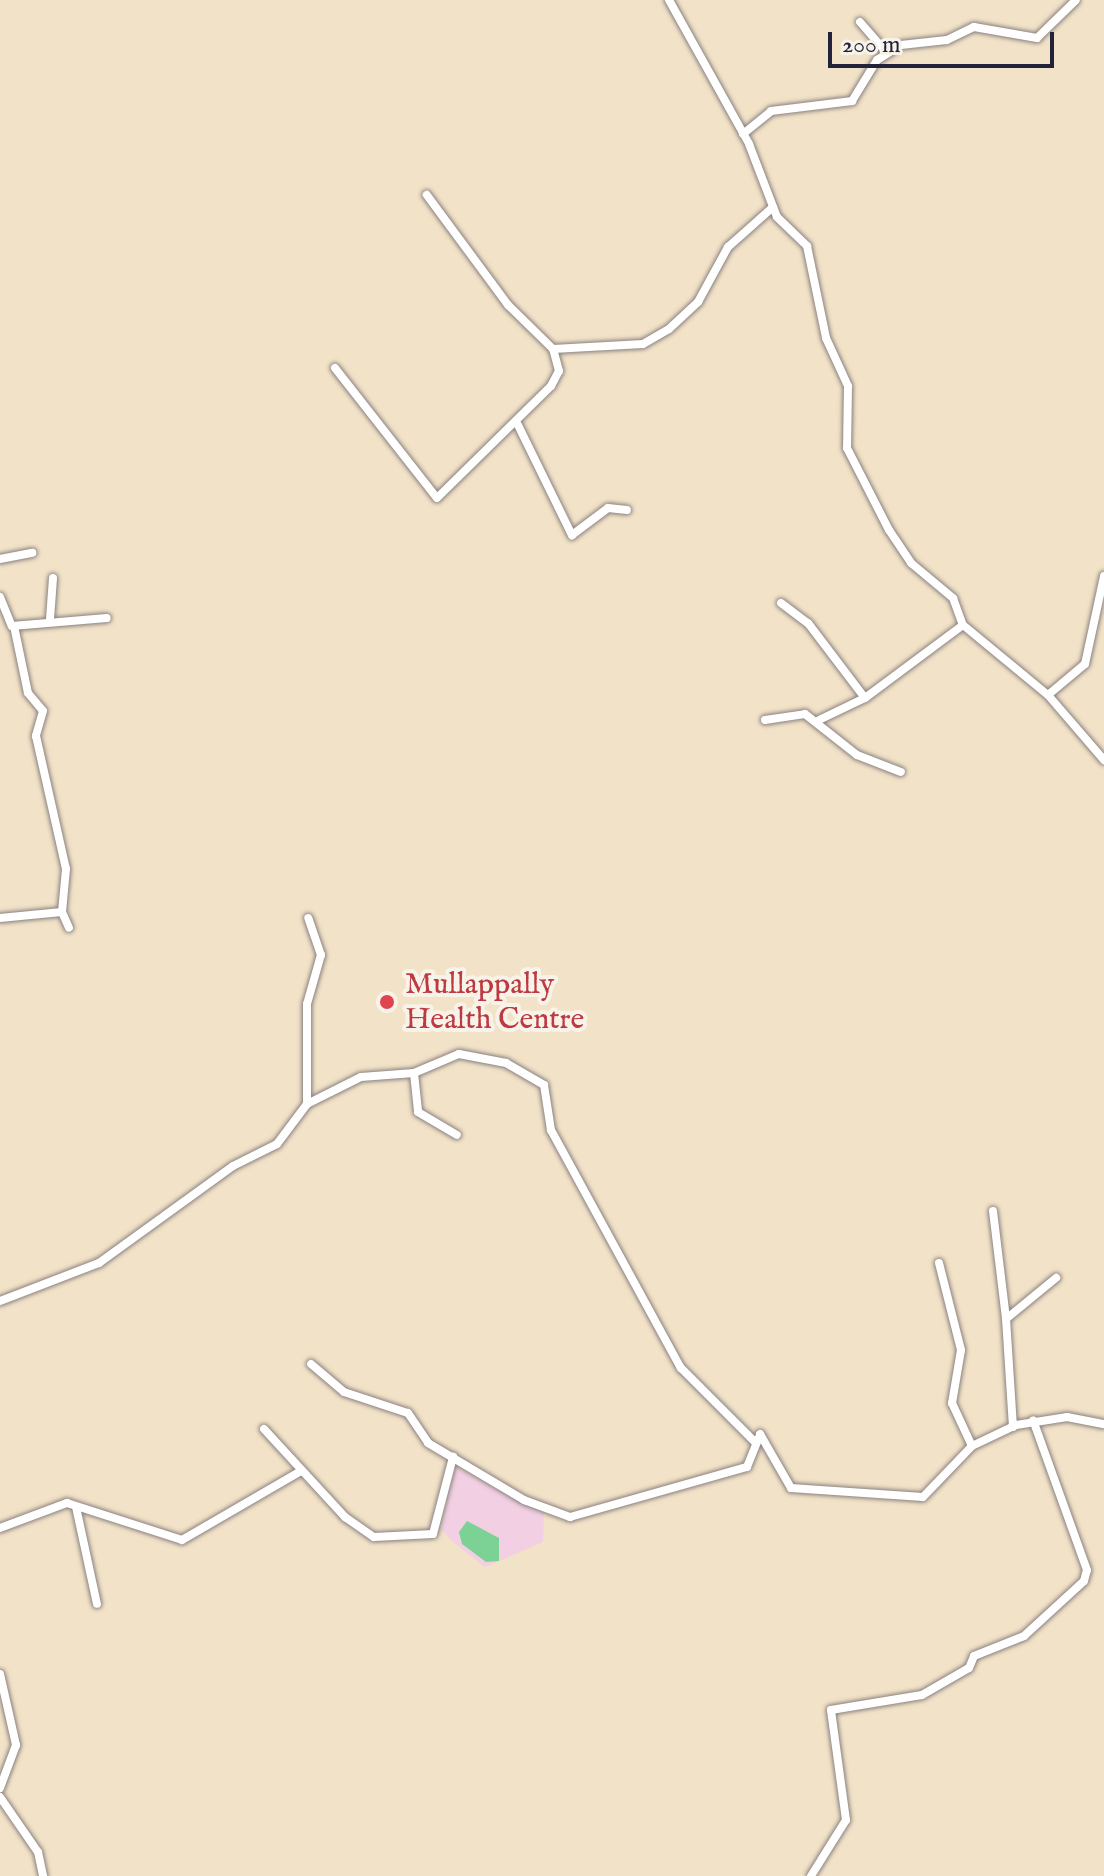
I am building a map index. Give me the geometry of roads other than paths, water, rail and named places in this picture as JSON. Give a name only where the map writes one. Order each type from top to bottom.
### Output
[{"type":"street","points":[[669,0],[743,134],[773,207],[811,259],[826,338],[848,386],[847,448],[911,563],[961,611],[963,625],[1048,695],[1104,760]]},
{"type":"street","points":[[743,134],[771,111],[852,101],[886,52],[974,27],[1037,38],[1076,0]]},
{"type":"street","points":[[860,22],[886,52]]},
{"type":"street","points":[[335,368],[437,498],[518,425],[559,371],[553,349],[508,305],[427,195]]},
{"type":"street","points":[[553,349],[643,344],[669,329],[698,302],[728,247],[773,207]]},
{"type":"street","points":[[518,425],[572,535],[608,508],[627,510]]},
{"type":"street","points":[[0,559],[32,553]]},
{"type":"street","points":[[1048,695],[1085,664],[1104,576]]},
{"type":"street","points":[[50,619],[53,578]]},
{"type":"street","points":[[0,597],[14,626],[28,693],[43,711],[36,736],[66,869],[62,912],[69,928]]},
{"type":"street","points":[[781,603],[808,623],[865,698]]},
{"type":"street","points":[[14,626],[50,619],[70,626],[107,618]]},
{"type":"street","points":[[819,720],[865,698],[963,625]]},
{"type":"street","points":[[765,720],[789,720],[792,711],[819,720],[857,755],[901,772]]},
{"type":"street","points":[[0,918],[62,912]]},
{"type":"street","points":[[307,1104],[307,1004],[321,955],[308,918]]},
{"type":"street","points":[[0,1301],[125,1247],[233,1166],[277,1144],[307,1104],[361,1077],[414,1073],[459,1054],[506,1063],[544,1085],[551,1130],[681,1368],[755,1442]]},
{"type":"street","points":[[414,1073],[418,1112],[457,1135]]},
{"type":"street","points":[[993,1211],[1006,1319],[1013,1427]]},
{"type":"street","points":[[939,1263],[961,1350],[952,1403],[972,1446]]},
{"type":"street","points":[[1006,1319],[1056,1278]]},
{"type":"street","points":[[311,1364],[344,1392],[408,1413],[428,1443],[524,1500],[570,1517],[747,1467],[755,1442],[765,1435],[791,1488],[923,1497],[972,1446],[1013,1427],[1033,1420],[1104,1424]]},
{"type":"street","points":[[811,1876],[846,1820],[831,1710],[922,1695],[969,1668],[974,1656],[1024,1636],[1084,1581],[1087,1570],[1033,1420]]},
{"type":"street","points":[[264,1429],[359,1529],[409,1540],[437,1528],[453,1457]]},
{"type":"street","points":[[0,1528],[58,1503],[182,1540],[301,1471]]},
{"type":"street","points":[[76,1507],[97,1604]]},
{"type":"street","points":[[0,1674],[16,1745],[0,1788]]},
{"type":"street","points":[[0,1798],[38,1852],[43,1876]]},
{"type":"place","name":"Mullappally Health Centre","points":[[387,1002]]}]
